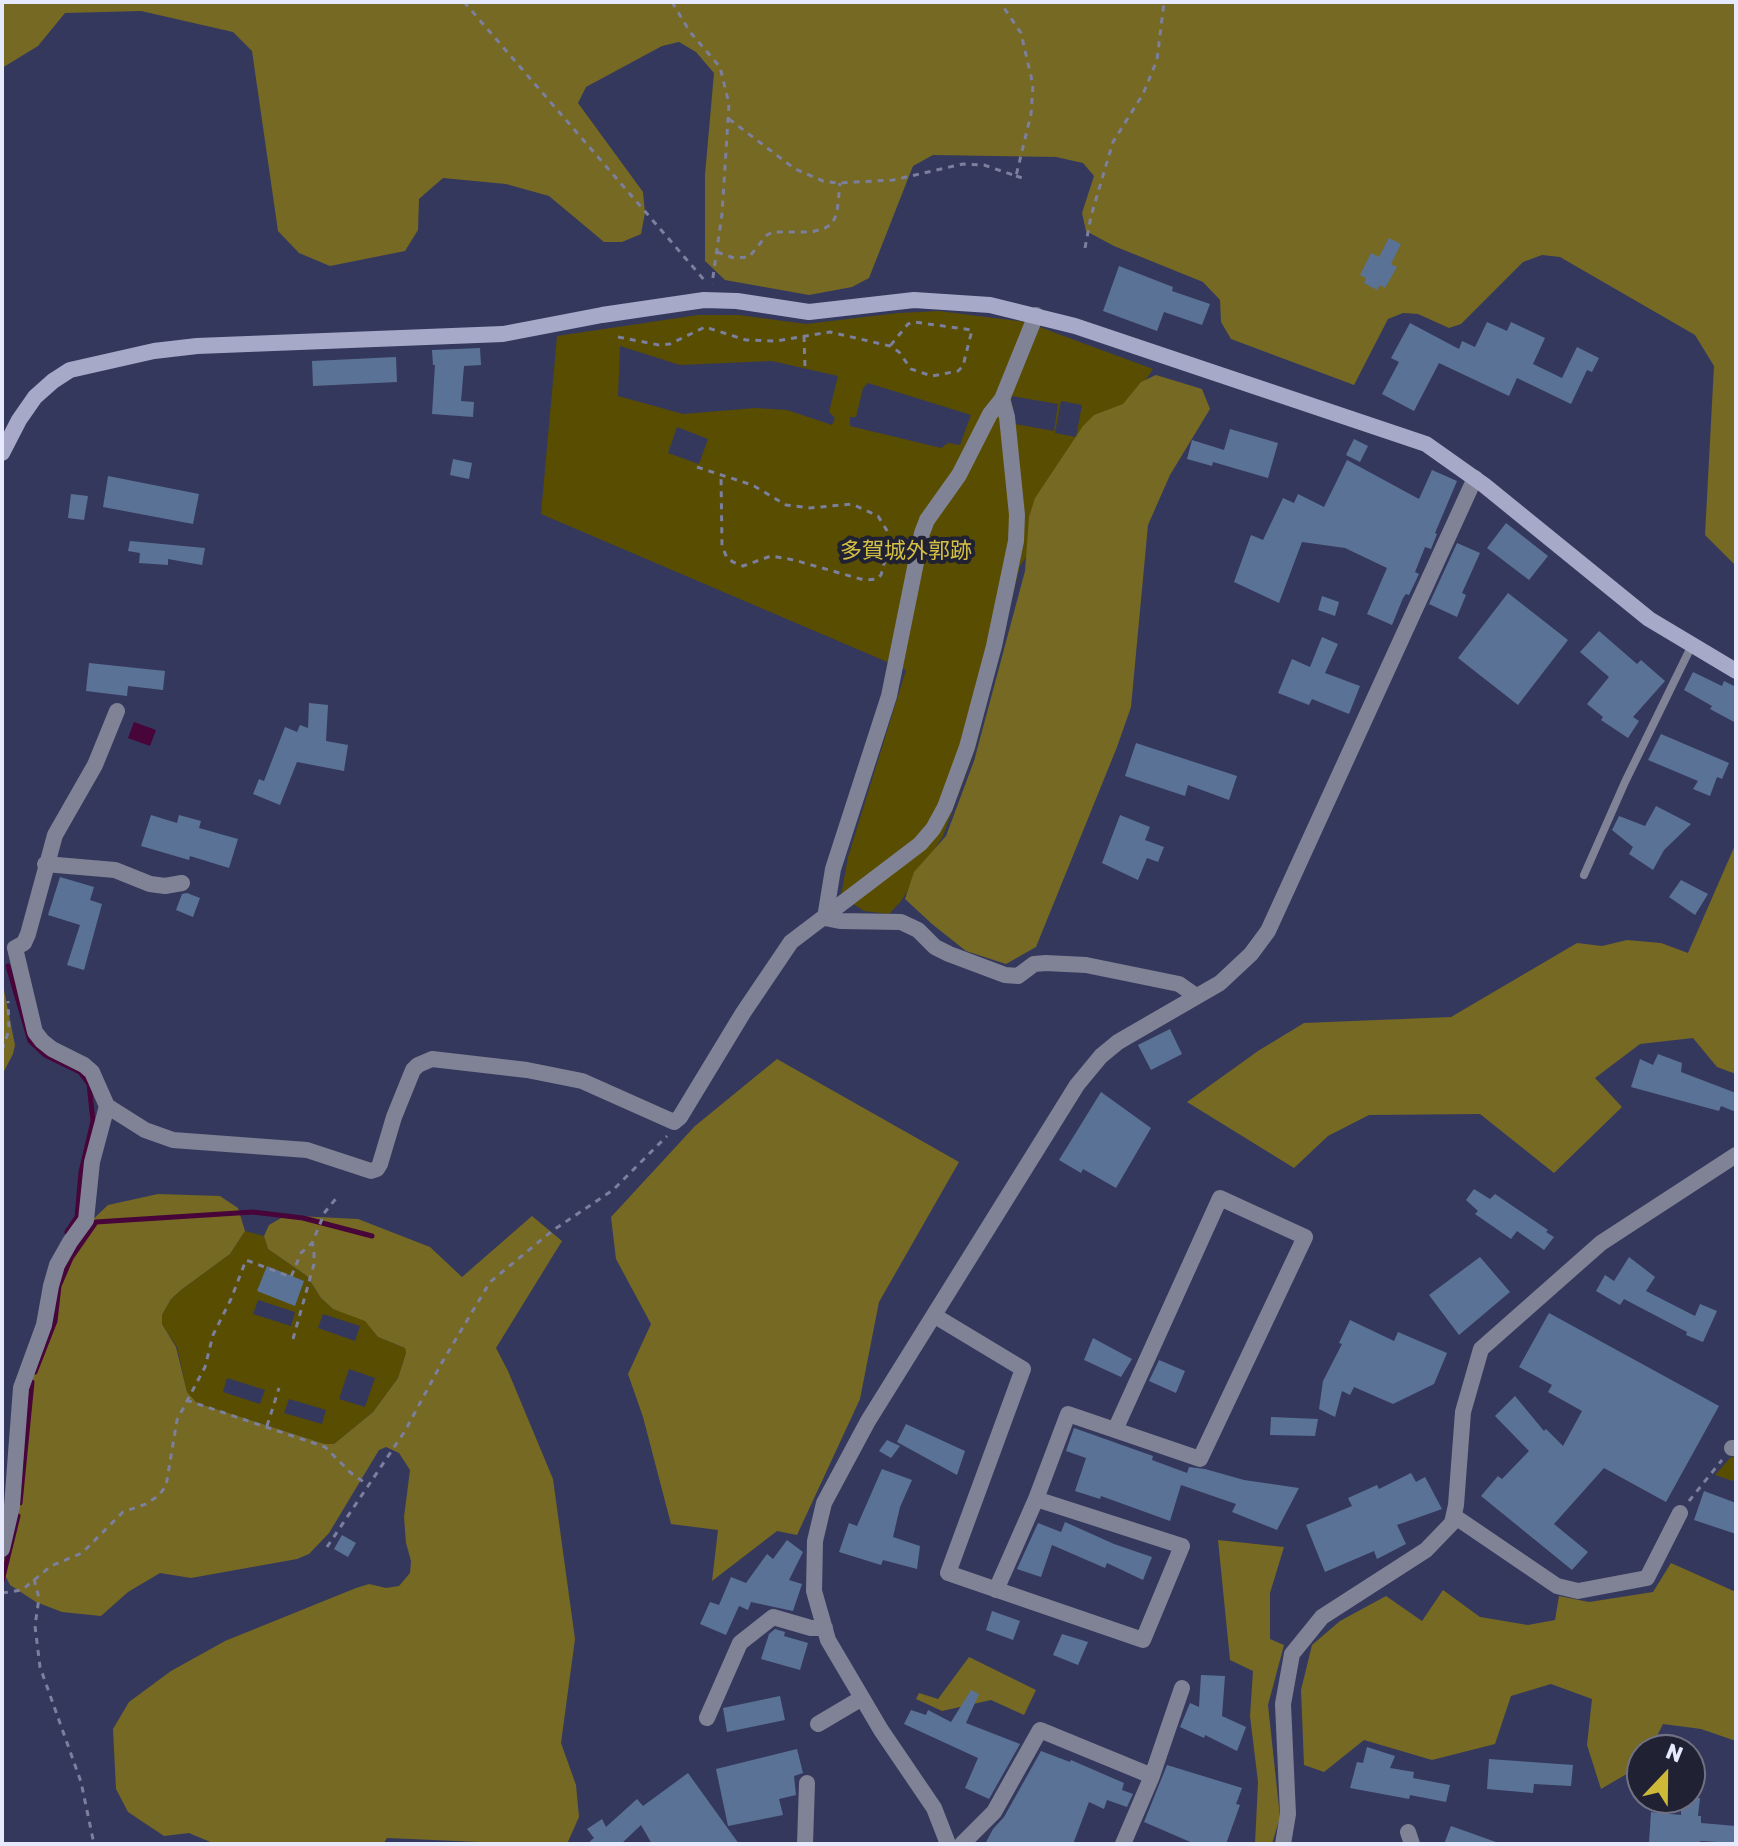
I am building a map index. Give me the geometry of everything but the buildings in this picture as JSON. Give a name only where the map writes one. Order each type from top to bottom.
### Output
[{"type":"street","points":[[2,453],[35,397],[53,381],[70,370],[154,351],[197,346],[503,334],[704,300],[737,301],[809,312],[914,300],[990,305],[1036,315],[1426,444],[1475,478],[1649,619],[1736,671]]},
{"type":"street","points":[[825,918],[833,869],[889,696],[922,533],[927,520],[959,475],[990,414],[1002,399],[1036,315]]},
{"type":"street","points":[[117,711],[95,765],[55,835],[24,943],[8,946],[35,1032],[42,1041],[92,1072],[107,1106],[145,1130],[173,1140],[307,1150],[371,1171],[380,1164],[413,1070],[432,1059],[527,1070],[582,1081],[674,1122],[782,953],[798,936],[920,844],[945,807],[967,747],[994,646],[1016,541],[1007,417],[1002,399]]},
{"type":"street","points":[[948,1844],[934,1808],[828,1640],[814,1591],[815,1541],[824,1503],[868,1421],[1077,1085],[1101,1056],[1118,1042],[1220,983],[1251,954],[1268,931],[1475,478]]},
{"type":"street","points":[[45,864],[115,870],[150,884],[165,886],[182,883]]},
{"type":"street","points":[[825,918],[901,922],[918,930],[935,947],[1005,975],[1018,976],[1034,964],[1086,965],[1179,984],[1196,996]]},
{"type":"street","points":[[2,1549],[12,1506],[21,1388],[44,1325],[57,1265],[86,1220],[92,1162],[107,1106]]},
{"type":"street","points":[[1283,1844],[1288,1814],[1283,1704],[1292,1654],[1322,1617],[1426,1550],[1452,1523],[1463,1412],[1481,1349],[1601,1243],[1736,1155]]},
{"type":"street","points":[[996,1590],[1036,1499],[1068,1414],[1200,1459],[1305,1237],[1220,1198],[1115,1430]]},
{"type":"street","points":[[935,1316],[1023,1369],[948,1573],[1143,1640],[1182,1546],[1036,1499]]},
{"type":"street","points":[[1454,1516],[1557,1586],[1578,1591],[1647,1578],[1680,1513]]},
{"type":"street","points":[[707,1718],[740,1643],[773,1617],[811,1628],[825,1628]]},
{"type":"street","points":[[1123,1844],[1152,1776],[1182,1688]]},
{"type":"street","points":[[818,1724],[862,1698]]},
{"type":"street","points":[[962,1844],[994,1812],[1040,1730],[1152,1776]]},
{"type":"street","points":[[805,1844],[807,1783]]},
{"type":"lane","points":[[1584,875],[1625,782],[1692,645]]},
{"type":"path","points":[[464,2],[712,290],[727,160],[729,104],[720,67],[690,32],[672,2]]},
{"type":"path","points":[[1000,2],[1021,33],[1033,85],[1031,114],[1016,176]]},
{"type":"path","points":[[1085,248],[1113,142],[1143,94],[1157,60],[1164,2]]},
{"type":"path","points":[[729,119],[803,174],[823,181],[840,183],[906,178],[963,164],[984,165],[1026,179]]},
{"type":"path","points":[[717,252],[734,258],[749,257],[773,232],[812,232],[825,228],[832,224],[837,213],[840,183]]},
{"type":"path","points":[[719,321],[719,330]]},
{"type":"path","points":[[618,337],[659,345],[670,344],[705,327],[746,340],[776,341],[830,332],[890,346],[899,352],[911,369],[932,376],[958,371],[963,366],[972,330],[914,322],[908,324],[890,346]]},
{"type":"path","points":[[804,336],[805,367]]},
{"type":"path","points":[[697,467],[721,475],[754,486],[786,505],[810,508],[852,504],[878,516],[889,534],[890,542],[881,575],[877,579],[864,580],[771,556],[749,565],[733,562],[727,558],[722,546],[721,475]]},
{"type":"path","points":[[2,1050],[9,1030],[7,996]]},
{"type":"path","points":[[327,1547],[405,1431],[455,1338],[490,1282],[552,1231],[613,1190],[658,1147],[674,1122]]},
{"type":"path","points":[[2,1593],[22,1590],[51,1566],[82,1553],[123,1512],[158,1496],[166,1486],[177,1420],[205,1367],[213,1335],[246,1260],[291,1277],[301,1253],[312,1243],[338,1196]]},
{"type":"path","points":[[293,1339],[314,1264],[312,1243]]},
{"type":"path","points":[[267,1426],[279,1388]]},
{"type":"path","points":[[186,1400],[325,1447],[368,1486]]},
{"type":"path","points":[[1680,1513],[1734,1448]]},
{"type":"path","points":[[34,1579],[39,1598],[35,1626],[40,1667],[81,1782],[94,1844]]},
{"type":"green space","name":"多賀城外郭跡","points":[[939,311],[1026,322],[1153,369],[1020,566],[975,749],[943,836],[901,901],[889,914],[864,911],[841,896],[848,857],[906,670],[541,514],[557,336],[698,315],[739,315],[806,324]],"holes":[[[620,346],[680,365],[772,361],[838,376],[829,412],[835,418],[832,425],[787,410],[755,408],[683,414],[618,396]],[[868,383],[971,415],[960,445],[948,443],[941,448],[850,426],[850,417],[856,417],[863,388]],[[1011,396],[1058,404],[1054,431],[1015,424]],[[1061,401],[1082,405],[1076,437],[1055,433]],[[677,427],[708,439],[699,464],[668,453]]]},
{"type":"green space","points":[[245,1231],[264,1236],[268,1249],[307,1276],[321,1298],[333,1309],[356,1315],[366,1321],[378,1337],[405,1348],[398,1378],[373,1412],[334,1444],[325,1444],[197,1403],[187,1392],[177,1347],[162,1324],[162,1315],[171,1299],[181,1290],[230,1254]],"holes":[[[258,1300],[295,1312],[291,1326],[253,1314]],[[323,1314],[360,1326],[355,1341],[318,1328]],[[349,1369],[375,1378],[365,1407],[339,1399]],[[227,1378],[265,1390],[260,1404],[223,1392]],[[289,1399],[326,1410],[322,1424],[284,1413]]]},
{"type":"green space","points":[[1736,1455],[1736,1482],[1715,1475],[1730,1458]]},
{"type":"shaded area","points":[[2,2],[1736,2],[1736,566],[1705,535],[1714,366],[1695,335],[1560,257],[1542,255],[1523,262],[1461,324],[1449,328],[1418,314],[1403,313],[1388,319],[1354,385],[1231,339],[1221,322],[1220,300],[1203,282],[1114,246],[1086,231],[1082,213],[1094,176],[1083,163],[1056,157],[933,155],[913,166],[869,278],[852,287],[809,295],[725,280],[705,261],[705,175],[714,73],[696,52],[679,42],[662,46],[586,87],[578,103],[643,192],[645,213],[641,234],[622,242],[604,242],[549,196],[506,184],[443,178],[419,199],[418,230],[405,251],[330,266],[299,253],[278,231],[252,51],[233,32],[141,11],[65,13],[38,46],[2,68]]},
{"type":"shaded area","points":[[1156,375],[1202,389],[1210,409],[1170,475],[1148,525],[1131,707],[1117,747],[1036,947],[1006,964],[966,951],[905,899],[914,872],[946,836],[974,761],[1025,571],[1029,517],[1035,498],[1083,426],[1094,415],[1123,404],[1141,382]]},
{"type":"shaded area","points":[[134,722],[156,730],[150,746],[128,738]]},
{"type":"shaded area","points":[[1736,843],[1736,1074],[1717,1067],[1693,1038],[1640,1044],[1595,1078],[1622,1107],[1554,1173],[1480,1114],[1369,1115],[1328,1136],[1294,1168],[1187,1102],[1258,1051],[1304,1023],[1451,1017],[1577,943],[1602,946],[1627,940],[1661,943],[1688,953]]},
{"type":"shaded area","points":[[2,980],[15,1045],[2,1075]]},
{"type":"shaded area","points":[[777,1059],[959,1162],[879,1302],[860,1399],[797,1535],[777,1531],[712,1581],[718,1530],[671,1524],[643,1417],[628,1374],[651,1324],[616,1259],[611,1217],[695,1126]]},
{"type":"shaded area","points":[[158,1194],[220,1196],[238,1208],[245,1231],[230,1254],[181,1290],[171,1299],[162,1315],[162,1324],[176,1347],[187,1392],[197,1403],[325,1444],[334,1444],[373,1412],[398,1378],[405,1348],[378,1337],[365,1321],[333,1309],[321,1298],[307,1276],[268,1249],[264,1236],[269,1225],[281,1218],[298,1216],[358,1219],[430,1247],[462,1277],[532,1216],[562,1241],[496,1348],[553,1479],[575,1639],[561,1743],[576,1785],[579,1817],[567,1844],[481,1844],[387,1838],[383,1844],[215,1844],[189,1833],[164,1836],[128,1812],[116,1789],[113,1729],[129,1702],[171,1671],[225,1641],[356,1588],[369,1584],[386,1588],[399,1586],[410,1573],[411,1561],[404,1517],[410,1470],[399,1453],[386,1447],[379,1450],[329,1533],[309,1554],[297,1559],[191,1578],[160,1573],[128,1592],[101,1616],[62,1612],[36,1602],[10,1585],[2,1569],[13,1525],[24,1394],[60,1274],[89,1223],[108,1205]]},
{"type":"shaded area","points":[[1218,1540],[1284,1547],[1270,1593],[1270,1639],[1284,1645],[1268,1705],[1280,1817],[1272,1844],[1255,1844],[1258,1782],[1250,1716],[1253,1671],[1230,1660]]},
{"type":"shaded area","points":[[1671,1563],[1736,1592],[1736,1741],[1701,1729],[1663,1724],[1658,1734],[1626,1734],[1626,1774],[1601,1789],[1587,1745],[1592,1699],[1551,1684],[1511,1696],[1495,1744],[1432,1760],[1364,1740],[1324,1772],[1304,1765],[1301,1690],[1312,1645],[1340,1621],[1386,1596],[1422,1621],[1443,1590],[1480,1617],[1528,1625],[1555,1620],[1559,1596],[1589,1602],[1653,1592]]},
{"type":"shaded area","points":[[969,1657],[1036,1690],[1024,1715],[991,1700],[942,1711],[916,1699],[919,1693],[938,1699]]},
{"type":"waterway","points":[[8,966],[30,1041],[45,1055],[80,1072],[89,1084],[93,1121],[81,1172],[77,1217],[67,1232]]},
{"type":"waterway","points":[[35,1372],[55,1321],[59,1286],[71,1258],[96,1222],[253,1212],[303,1218],[372,1236]]},
{"type":"waterway","points":[[20,1503],[32,1382]]},
{"type":"waterway","points":[[2,1581],[18,1516]]}]
